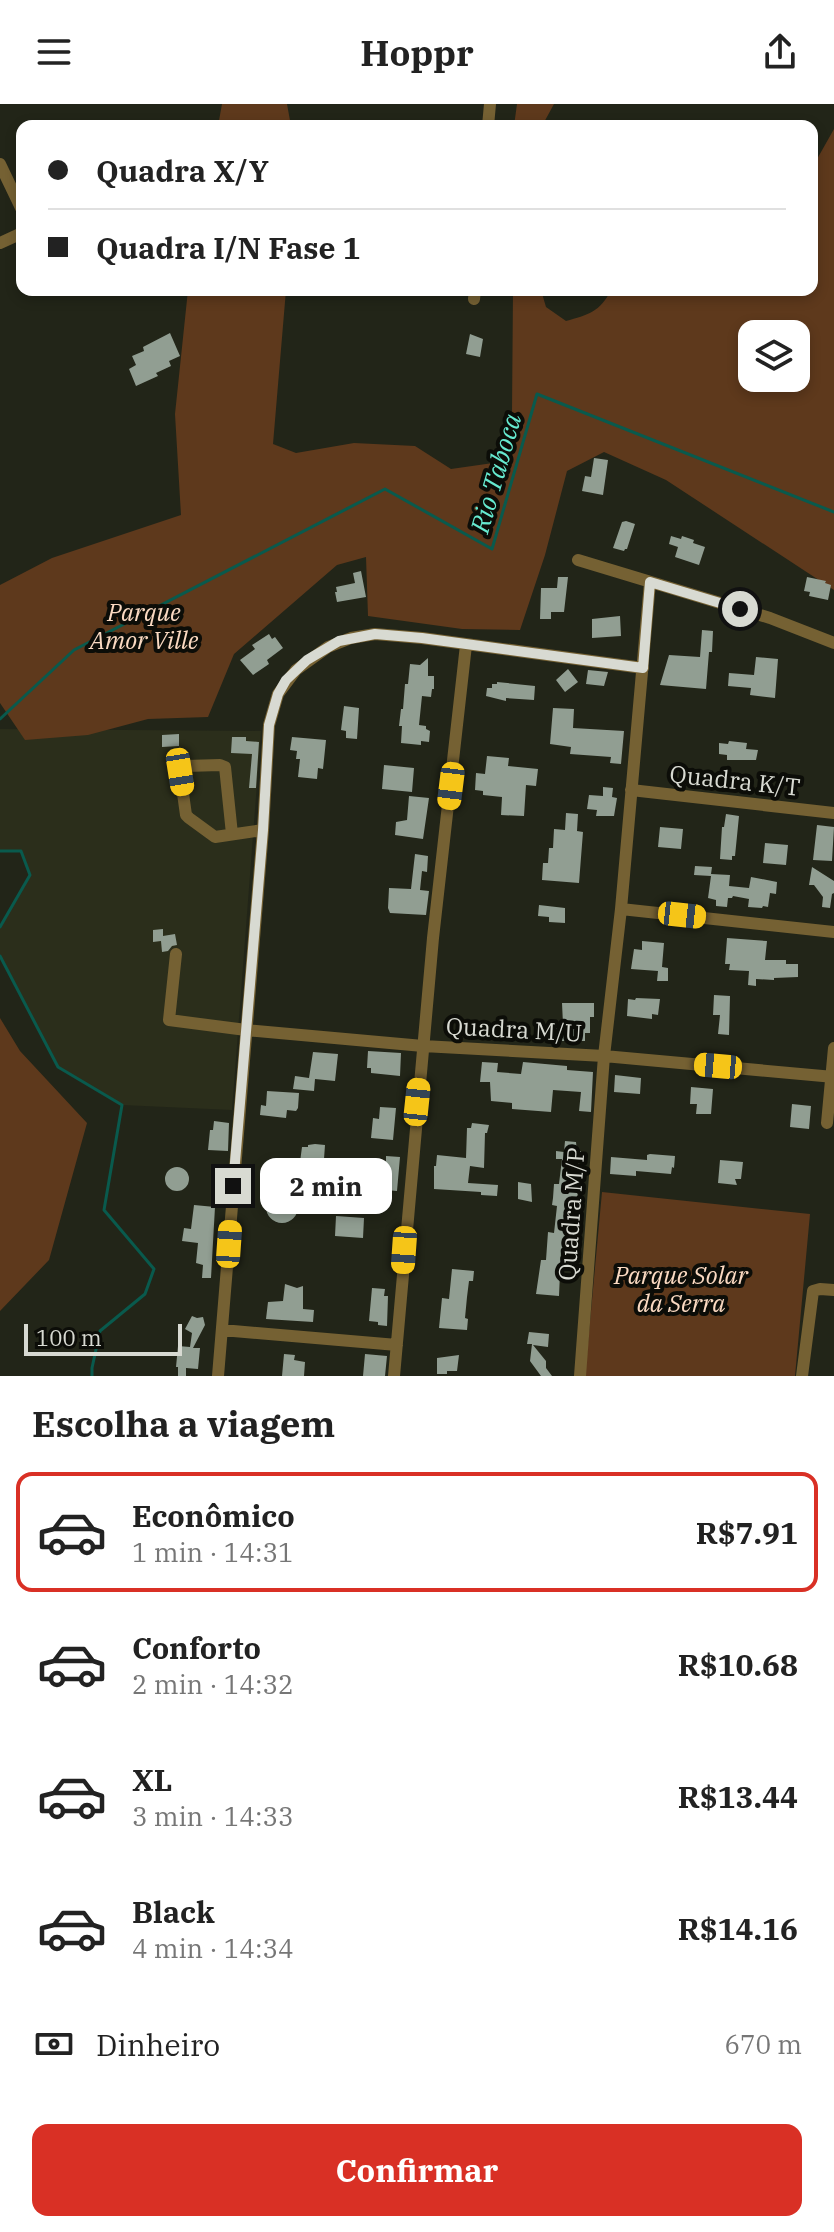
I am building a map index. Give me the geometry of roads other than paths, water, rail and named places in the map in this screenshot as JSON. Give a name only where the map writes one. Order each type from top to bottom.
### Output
[{"type":"street","points":[[0,164],[16,197]]},
{"type":"street","points":[[578,560],[770,618],[834,643]]},
{"type":"street","name":"Quadra M/P","points":[[580,1376],[604,1056],[621,909],[650,582]]},
{"type":"street","points":[[218,1376],[271,713],[278,694],[296,670],[315,655],[339,641],[375,634],[643,668]]},
{"type":"street","points":[[394,1376],[433,938],[466,645]]},
{"type":"street","points":[[232,834],[225,767],[182,768],[186,815],[215,837],[263,830]]},
{"type":"street","name":"Quadra K/T","points":[[631,790],[834,813]]},
{"type":"street","points":[[621,909],[834,932]]},
{"type":"street","name":"Quadra M/U","points":[[176,954],[169,1020],[423,1046],[604,1056],[833,1077]]},
{"type":"street","points":[[827,1123],[834,1048]]},
{"type":"street","points":[[802,1376],[813,1291],[834,1290]]},
{"type":"street","points":[[222,1330],[397,1345]]},
{"type":"waterway","name":"Rio Taboca","points":[[0,719],[74,650],[385,489],[492,549],[537,394],[834,512]]},
{"type":"waterway","points":[[0,851],[21,851],[30,875],[0,927]]},
{"type":"waterway","points":[[0,956],[58,1067],[122,1105],[104,1210],[154,1269],[145,1294],[100,1331],[92,1376]]},
{"type":"park label","name":"Parque Amor Ville","points":[[144,626]]},
{"type":"park label","name":"Parque Solar da Serra","points":[[681,1289]]}]
